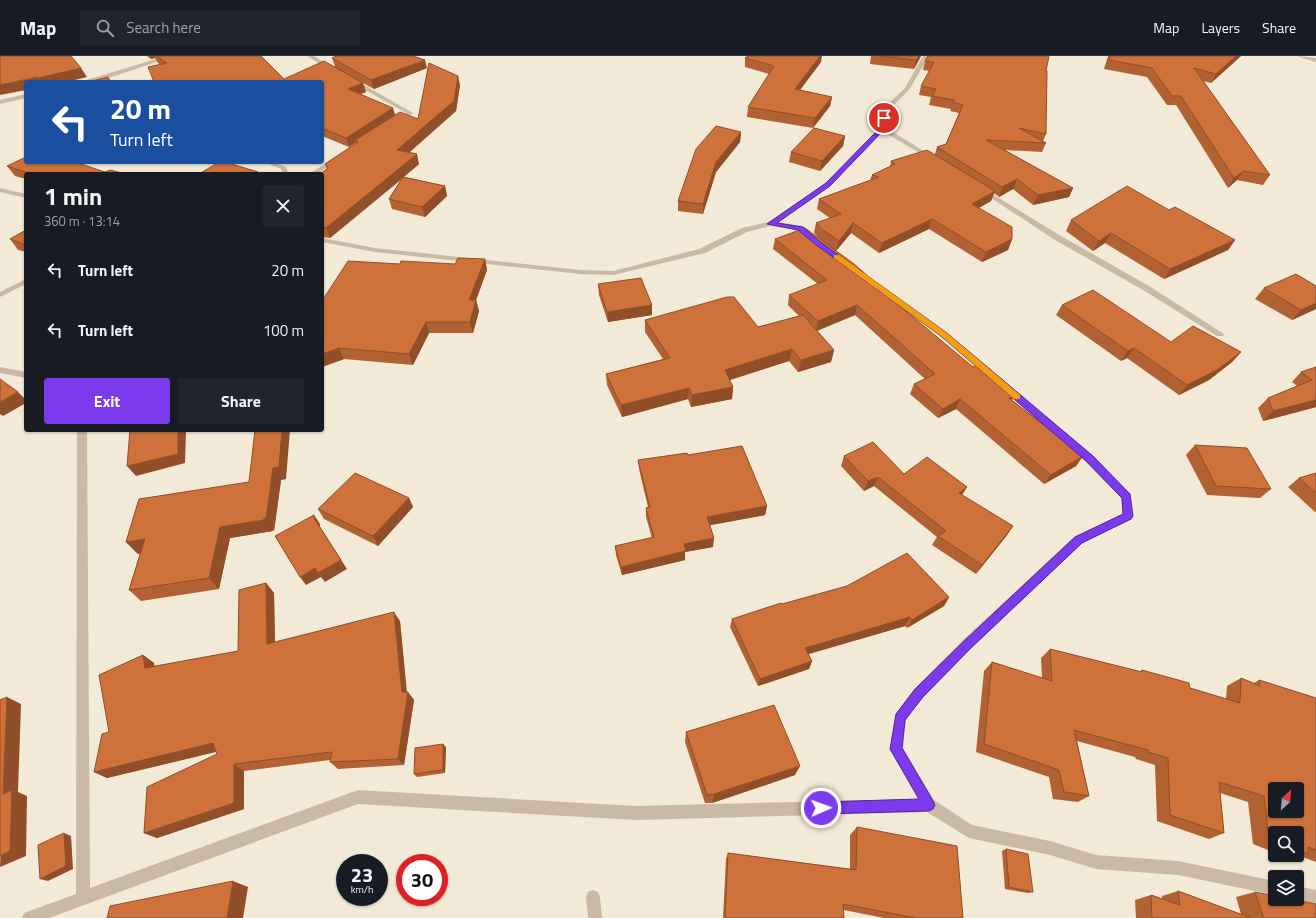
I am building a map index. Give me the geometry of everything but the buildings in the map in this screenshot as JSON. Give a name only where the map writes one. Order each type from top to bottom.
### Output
[{"type":"street","points":[[92,80],[113,75],[171,56]]},
{"type":"street","points":[[310,56],[339,73]]},
{"type":"street","points":[[770,224],[828,184],[878,133],[887,108],[907,89],[926,56]]},
{"type":"street","points":[[1301,56],[1316,60]]},
{"type":"street","points":[[346,77],[410,113],[390,126]]},
{"type":"street","points":[[0,102],[24,96]]},
{"type":"street","points":[[880,128],[937,161]]},
{"type":"street","points":[[315,172],[343,154]]},
{"type":"street","points":[[273,164],[284,168],[285,172]]},
{"type":"street","points":[[975,185],[1058,238],[1146,288],[1220,334]]},
{"type":"street","points":[[0,190],[24,196]]},
{"type":"street","points":[[324,240],[375,250],[580,272],[614,272],[702,251],[745,230],[770,224],[800,228],[817,243]]},
{"type":"street","points":[[868,280],[944,335],[1090,459],[1126,496],[1128,516],[1078,540],[966,645],[919,693],[900,718],[896,749],[929,805],[969,831],[1050,848],[1096,862],[1178,868],[1268,887]]},
{"type":"street","points":[[0,295],[24,282]]},
{"type":"street","points":[[0,370],[24,375]]},
{"type":"street","points":[[82,432],[83,899]]},
{"type":"street","points":[[29,918],[358,797],[636,813],[929,805]]},
{"type":"street","points":[[1304,894],[1316,897]]},
{"type":"street","points":[[592,897],[595,918]]},
{"type":"slow traffic","points":[[836,257],[944,335],[1017,397]]},
{"type":"route","points":[[821,808],[929,805],[896,749],[900,718],[919,693],[966,645],[1078,540],[1128,516],[1126,496],[1090,459],[944,335],[817,243],[800,228],[770,224],[828,184],[878,133],[884,118]]}]
